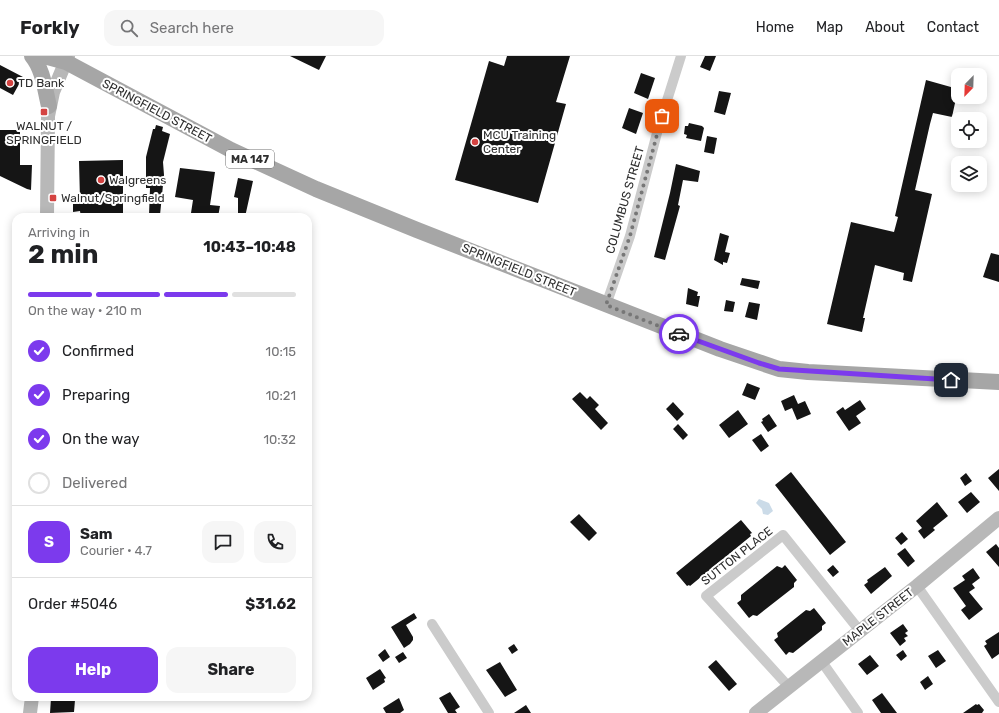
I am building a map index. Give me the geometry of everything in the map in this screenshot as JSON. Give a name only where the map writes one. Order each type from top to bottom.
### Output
[{"type":"main road","points":[[32,56],[41,70],[42,83],[50,106]]},
{"type":"main road","name":"SPRINGFIELD STREET","points":[[44,56],[65,58],[230,150],[284,175],[417,230],[742,357],[779,369],[999,382]]},
{"type":"main road","points":[[47,213],[48,116],[65,58]]},
{"type":"main road","name":"MAPLE STREET","points":[[756,713],[860,632],[999,518]]},
{"type":"main road","points":[[30,713],[32,701]]},
{"type":"street","name":"COLUMBUS STREET","points":[[606,305],[630,236],[658,129],[681,56]]},
{"type":"street","name":"SUTTON PLACE","points":[[790,687],[706,596],[783,535],[860,632]]},
{"type":"street","points":[[917,586],[999,702]]},
{"type":"street","points":[[432,624],[489,713]]},
{"type":"street","points":[[822,662],[858,713]]},
{"type":"water","points":[[759,499],[769,503],[773,511],[768,515],[763,514],[762,509],[756,503]]},
{"type":"building","points":[[290,56],[326,56],[319,70]]},
{"type":"building","points":[[507,56],[570,56],[556,102],[566,104],[538,203],[455,180],[489,61],[504,66]]},
{"type":"building","points":[[705,56],[716,56],[710,71],[700,67]]},
{"type":"building","name":"TD Bank","points":[[0,65],[23,77],[13,95],[0,88]]},
{"type":"building","points":[[641,73],[655,78],[648,99],[634,93]]},
{"type":"building","points":[[926,80],[951,87],[951,104],[955,104],[953,112],[951,112],[951,117],[933,113],[915,190],[932,194],[912,282],[903,280],[904,273],[875,265],[863,318],[865,318],[862,332],[827,324],[851,222],[894,232],[898,217],[895,216]]},
{"type":"building","points":[[719,91],[731,93],[725,115],[714,112]]},
{"type":"building","points":[[629,108],[643,113],[636,134],[622,128]]},
{"type":"building","points":[[689,123],[702,126],[704,128],[701,141],[686,138],[687,135],[684,134],[685,126],[688,126]]},
{"type":"building","points":[[156,125],[163,127],[162,131],[170,134],[163,162],[164,175],[160,213],[149,213],[150,188],[146,188],[146,157],[153,129],[155,129]]},
{"type":"building","points":[[0,130],[20,130],[20,165],[32,165],[31,190],[0,176]]},
{"type":"building","points":[[707,136],[717,138],[714,154],[704,152]]},
{"type":"building","name":"Walgreens","points":[[123,160],[123,213],[73,212],[73,200],[80,200],[79,161]]},
{"type":"building","points":[[676,164],[700,171],[698,182],[683,180],[678,205],[680,206],[665,260],[654,257]]},
{"type":"building","points":[[180,168],[215,172],[210,205],[220,206],[219,213],[191,213],[193,200],[175,197]]},
{"type":"building","points":[[238,178],[253,181],[246,213],[238,213],[238,198],[234,197]]},
{"type":"building","points":[[720,233],[729,236],[725,252],[730,253],[727,263],[723,262],[723,265],[714,260]]},
{"type":"building","points":[[991,253],[999,255],[999,282],[983,277]]},
{"type":"building","points":[[742,278],[760,281],[758,289],[740,285]]},
{"type":"building","points":[[688,288],[698,292],[697,296],[700,296],[698,307],[686,304]]},
{"type":"building","points":[[726,300],[735,302],[733,312],[724,311]]},
{"type":"building","points":[[749,302],[760,304],[757,320],[745,317]]},
{"type":"building","points":[[747,383],[760,388],[755,400],[742,395]]},
{"type":"building","points":[[580,392],[587,399],[590,396],[599,405],[595,409],[608,423],[601,430],[572,399]]},
{"type":"building","points":[[794,395],[798,404],[805,401],[811,414],[797,420],[792,408],[785,411],[781,401]]},
{"type":"building","points":[[860,400],[866,409],[856,416],[861,423],[849,431],[836,412],[843,407],[845,410]]},
{"type":"building","points":[[673,402],[684,414],[677,421],[666,409]]},
{"type":"building","points":[[738,410],[748,424],[729,438],[719,425]]},
{"type":"building","points":[[769,414],[777,426],[768,432],[761,422],[763,421],[762,419]]},
{"type":"building","points":[[678,424],[688,435],[683,440],[673,429]]},
{"type":"building","points":[[761,434],[769,446],[761,452],[752,440]]},
{"type":"building","points":[[999,469],[999,491],[988,478]]},
{"type":"building","points":[[791,472],[846,542],[830,555],[775,485]]},
{"type":"building","points":[[966,473],[972,481],[965,486],[960,478]]},
{"type":"building","points":[[971,492],[980,502],[967,513],[958,502]]},
{"type":"building","points":[[937,502],[948,516],[933,528],[935,530],[924,539],[918,531],[922,528],[916,521]]},
{"type":"building","points":[[579,514],[597,533],[589,541],[570,522]]},
{"type":"building","points":[[741,520],[752,533],[750,534],[751,536],[690,586],[687,586],[676,573]]},
{"type":"building","points":[[902,532],[908,539],[901,545],[895,538]]},
{"type":"building","points":[[996,544],[999,548],[999,567],[986,552]]},
{"type":"building","points":[[905,548],[915,561],[908,567],[897,554]]},
{"type":"building","points":[[785,565],[797,580],[794,583],[794,587],[757,616],[753,615],[749,618],[737,603],[741,600],[741,595],[777,566],[782,568]]},
{"type":"building","points":[[833,565],[839,572],[833,577],[827,570]]},
{"type":"building","points":[[885,567],[892,576],[871,594],[864,585],[868,582],[867,580]]},
{"type":"building","points":[[973,568],[980,578],[972,584],[975,588],[969,592],[983,609],[969,620],[961,610],[966,606],[953,588],[965,580],[962,576]]},
{"type":"building","points":[[814,608],[826,623],[822,626],[822,630],[793,653],[789,652],[786,655],[774,640],[778,637],[777,633],[806,610],[810,611]]},
{"type":"building","points":[[414,613],[417,618],[406,625],[413,637],[413,640],[404,648],[391,627]]},
{"type":"building","points":[[903,624],[908,631],[905,633],[908,636],[904,638],[906,641],[900,646],[890,633]]},
{"type":"building","points":[[999,632],[999,654],[992,659],[984,646],[987,644],[985,641]]},
{"type":"building","points":[[514,644],[518,650],[512,654],[508,648]]},
{"type":"building","points":[[385,649],[390,657],[383,662],[378,655]]},
{"type":"building","points":[[903,650],[907,656],[901,661],[896,655]]},
{"type":"building","points":[[938,650],[946,661],[936,668],[928,656]]},
{"type":"building","points":[[403,652],[407,658],[399,663],[395,657]]},
{"type":"building","points":[[870,655],[879,666],[867,675],[858,664]]},
{"type":"building","points":[[716,660],[737,684],[729,691],[708,667]]},
{"type":"building","points":[[500,662],[517,690],[505,697],[486,670]]},
{"type":"building","points":[[380,669],[386,678],[384,679],[385,682],[373,690],[366,678]]},
{"type":"building","points":[[928,676],[933,684],[925,690],[920,682]]},
{"type":"building","points":[[450,692],[460,707],[455,710],[457,713],[448,713],[439,698]]},
{"type":"building","points":[[882,693],[897,713],[881,713],[872,700]]},
{"type":"building","points":[[399,698],[404,710],[400,713],[386,713],[383,708]]},
{"type":"building","points":[[51,701],[75,701],[74,712],[50,713]]},
{"type":"building","points":[[976,704],[979,704],[984,710],[982,713],[963,713]]},
{"type":"building","points":[[526,705],[531,713],[514,713]]},
{"type":"way so far","points":[[662,116],[630,236],[606,305],[679,334]]},
{"type":"place","name":"TD Bank","points":[[10,83]]},
{"type":"place","name":"WALNUT / SPRINGFIELD","points":[[44,112]]},
{"type":"place","name":"MCU Training Center","points":[[475,142]]},
{"type":"place","name":"Walgreens","points":[[101,180]]},
{"type":"place","name":"Walnut/Springfield","points":[[53,198]]},
{"type":"route","points":[[679,334],[779,369],[951,380]]}]
